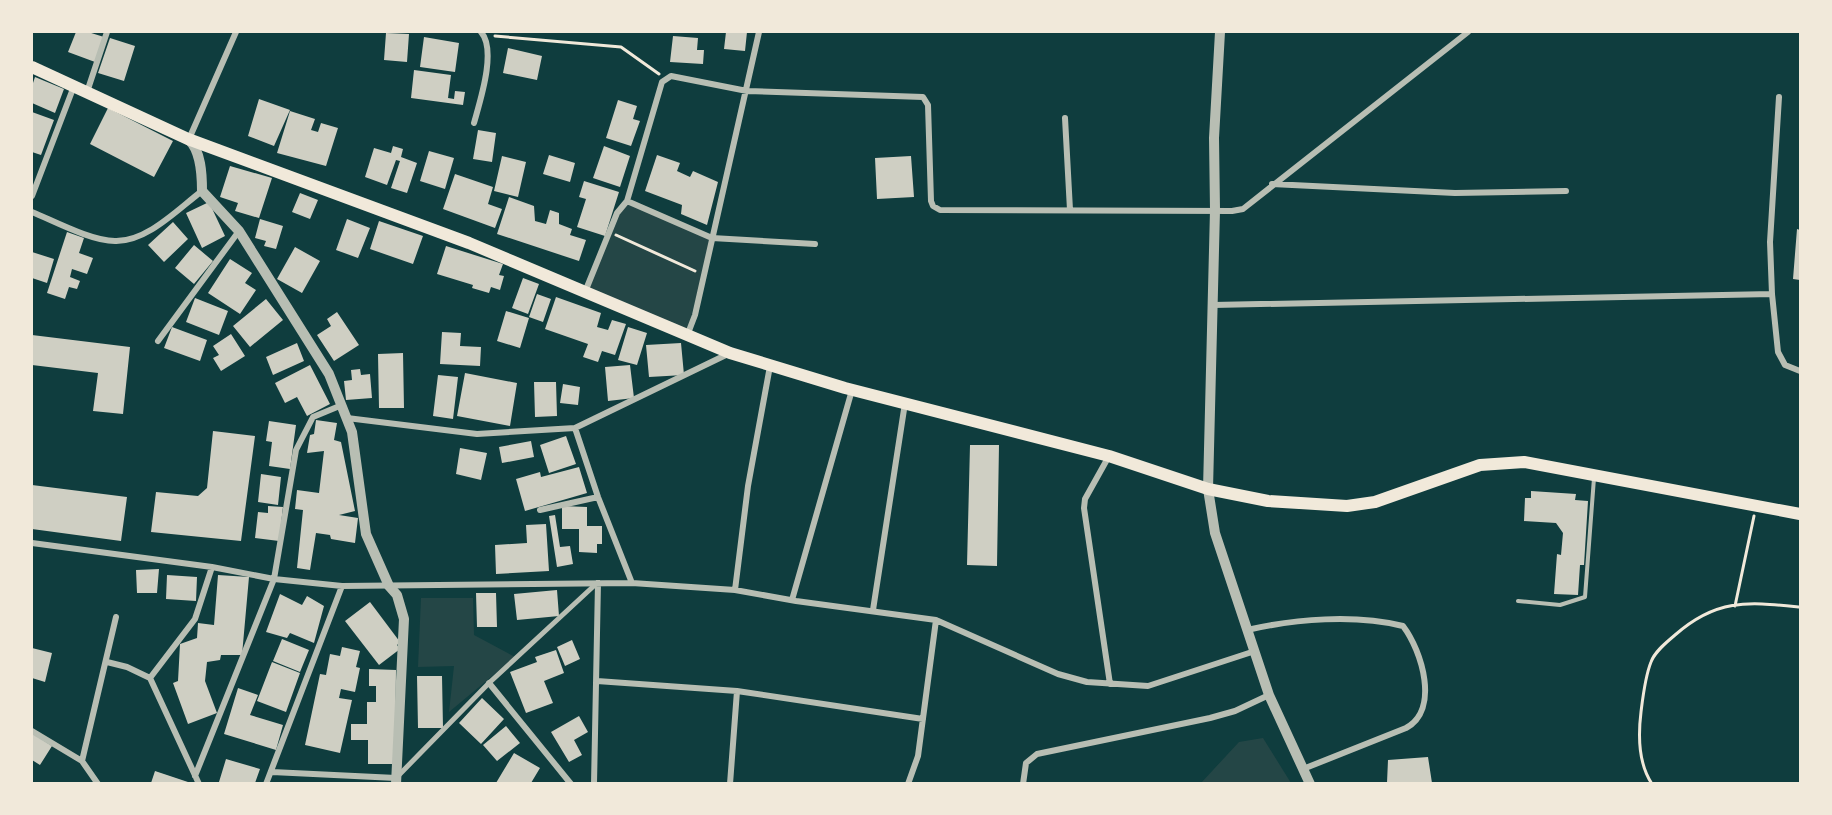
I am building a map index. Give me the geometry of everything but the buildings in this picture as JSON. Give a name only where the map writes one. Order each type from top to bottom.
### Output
[{"type":"main road","points":[[32,67],[188,139],[397,215],[730,353],[852,390],[1109,456],[1208,489],[1268,501],[1347,506],[1375,502],[1480,465],[1524,462],[1800,514]]},
{"type":"street","points":[[87,92],[106,32]]},
{"type":"street","points":[[236,32],[188,139],[196,146],[202,172],[202,191],[238,231],[329,374],[347,418],[355,448],[366,534],[388,586],[397,595],[404,620],[396,781]]},
{"type":"street","points":[[686,336],[695,315],[759,32]]},
{"type":"street","points":[[1220,32],[1214,138],[1215,210],[1208,489],[1215,533],[1269,695],[1311,783]]},
{"type":"street","points":[[585,292],[616,213],[627,201],[666,78],[671,76],[747,91],[918,95],[928,105],[931,201],[936,209],[1242,209],[1468,32]]},
{"type":"street","points":[[474,123],[485,84],[483,34]]},
{"type":"street","points":[[32,196],[74,86]]},
{"type":"street","points":[[1779,97],[1770,242],[1772,294],[1778,352],[1785,365],[1800,371]]},
{"type":"street","points":[[1065,118],[1070,210]]},
{"type":"street","points":[[1272,184],[1455,194],[1566,191]]},
{"type":"street","points":[[32,212],[95,237],[115,241],[145,232],[202,191]]},
{"type":"street","points":[[627,201],[712,238],[815,243]]},
{"type":"street","points":[[158,340],[238,231]]},
{"type":"street","points":[[1213,305],[1772,294]]},
{"type":"street","points":[[347,418],[477,434],[575,428],[730,353]]},
{"type":"street","points":[[735,590],[748,486],[770,366]]},
{"type":"street","points":[[792,600],[852,390]]},
{"type":"street","points":[[873,610],[906,403]]},
{"type":"street","points":[[195,776],[274,579],[296,450],[313,417],[342,405]]},
{"type":"street","points":[[575,428],[598,497],[632,583]]},
{"type":"street","points":[[1109,456],[1085,499],[1084,507],[1110,684]]},
{"type":"street","points":[[540,510],[598,497]]},
{"type":"street","points":[[32,543],[212,567],[274,579],[342,586],[632,583],[735,590],[936,620],[1058,674],[1087,682],[1148,686],[1161,684],[1255,651]]},
{"type":"street","points":[[150,678],[195,619],[212,567]]},
{"type":"street","points":[[594,783],[598,583]]},
{"type":"street","points":[[272,772],[396,781],[489,683],[598,583]]},
{"type":"street","points":[[266,783],[342,586]]},
{"type":"street","points":[[82,761],[116,617]]},
{"type":"street","points":[[908,783],[918,756],[936,620]]},
{"type":"street","points":[[1247,630],[1292,622],[1377,622],[1403,626],[1413,643],[1423,678],[1424,703],[1419,718],[1406,728],[1303,769]]},
{"type":"street","points":[[107,662],[127,667],[150,678],[199,783]]},
{"type":"street","points":[[597,681],[737,691],[923,719]]},
{"type":"street","points":[[489,683],[571,783]]},
{"type":"street","points":[[730,783],[737,691]]},
{"type":"street","points":[[1023,783],[1026,763],[1037,754],[1210,718],[1269,695]]},
{"type":"street","points":[[32,731],[82,761],[92,780],[98,783]]},
{"type":"lane","points":[[1518,601],[1560,605],[1572,604],[1585,597],[1595,474]]},
{"type":"path","points":[[483,34],[621,47],[666,78]]},
{"type":"path","points":[[609,232],[703,275]]},
{"type":"path","points":[[1736,606],[1750,535]]},
{"type":"path","points":[[1652,783],[1646,774],[1641,753],[1639,728],[1651,661],[1663,645],[1694,619],[1714,609],[1755,603],[1800,607]]},
{"type":"shaded area","points":[[627,201],[712,238],[686,336],[585,292],[613,221]]},
{"type":"shaded area","points":[[421,598],[473,598],[474,635],[515,657],[449,712],[454,666],[418,667]]},
{"type":"shaded area","points":[[1263,738],[1291,783],[1201,783],[1239,742]]}]
